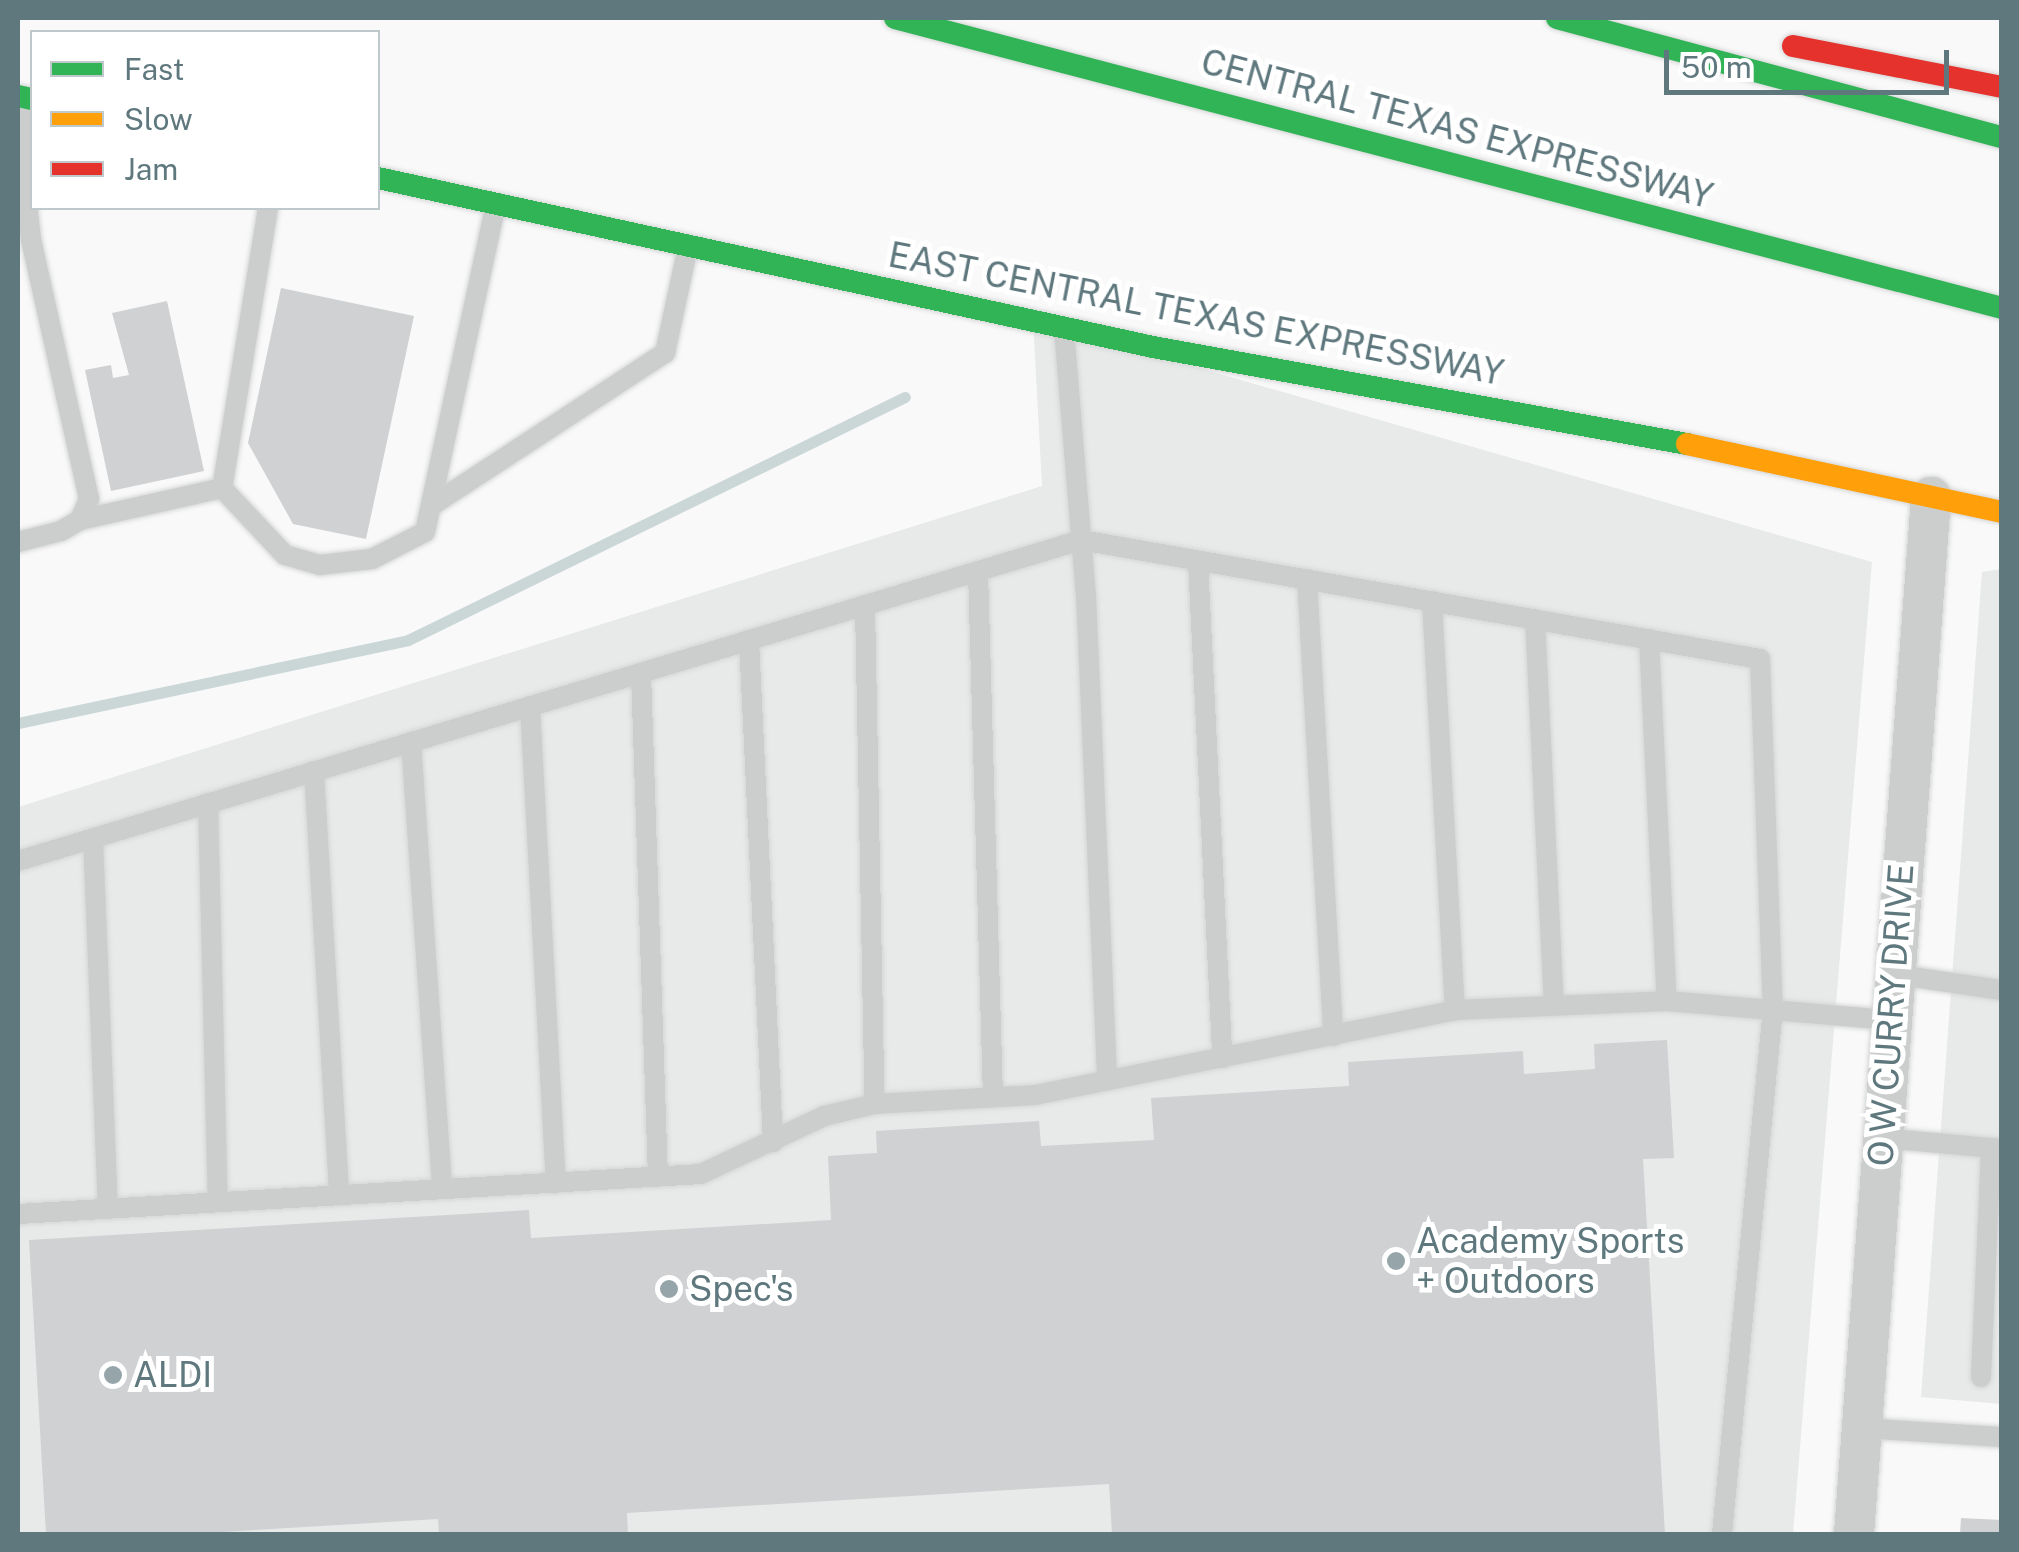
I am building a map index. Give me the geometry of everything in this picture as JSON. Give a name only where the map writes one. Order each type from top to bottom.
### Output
[{"type":"main road","name":"CENTRAL TEXAS EXPRESSWAY","points":[[895,18],[2002,308]]},
{"type":"main road","points":[[1557,18],[2002,137]]},
{"type":"main road","points":[[1619,34],[1729,41]]},
{"type":"main road","points":[[1766,43],[2002,87]]},
{"type":"main road","name":"EAST CENTRAL TEXAS EXPRESSWAY","points":[[380,178],[1064,327],[1706,448],[2002,512]]},
{"type":"main road","points":[[1836,265],[2002,322]]},
{"type":"street","name":"O W CURRY DRIVE","points":[[1854,1534],[1931,497]]},
{"type":"lane","points":[[27,98],[26,196],[41,287],[87,475],[89,498],[80,520]]},
{"type":"lane","points":[[222,488],[285,555],[320,565],[372,559],[426,532],[496,204]]},
{"type":"lane","points":[[222,488],[268,210]]},
{"type":"lane","points":[[431,506],[665,353],[688,245]]},
{"type":"lane","points":[[1064,327],[1082,540],[1107,1081]]},
{"type":"lane","points":[[18,542],[61,531],[80,520],[222,488]]},
{"type":"lane","points":[[18,861],[1082,540],[1760,658],[1773,1008],[1722,1534]]},
{"type":"lane","points":[[1198,561],[1222,1058]]},
{"type":"lane","points":[[978,571],[993,1097]]},
{"type":"lane","points":[[1307,580],[1333,1036]]},
{"type":"lane","points":[[1432,601],[1455,1010]]},
{"type":"lane","points":[[865,605],[875,1104]]},
{"type":"lane","points":[[1535,619],[1554,1006]]},
{"type":"lane","points":[[1649,639],[1667,1001]]},
{"type":"lane","points":[[750,640],[773,1142]]},
{"type":"lane","points":[[641,672],[658,1176]]},
{"type":"lane","points":[[530,706],[556,1183]]},
{"type":"lane","points":[[411,742],[442,1189]]},
{"type":"lane","points":[[314,771],[339,1195]]},
{"type":"lane","points":[[208,803],[218,1202]]},
{"type":"lane","points":[[93,838],[108,1209]]},
{"type":"lane","points":[[1893,974],[2001,989]]},
{"type":"lane","points":[[18,1214],[701,1174],[824,1116],[875,1104],[1036,1095],[1455,1010],[1667,1001],[1890,1020]]},
{"type":"lane","points":[[1882,1138],[1996,1148],[1981,1377]]},
{"type":"lane","points":[[1862,1428],[2002,1438]]},
{"type":"shaded area","points":[[1033,320],[1872,562],[1793,1534],[18,1534],[18,807],[1042,486]]},
{"type":"shaded area","points":[[2001,569],[2001,1404],[1921,1397],[1982,572]]},
{"type":"building","points":[[281,288],[414,316],[366,539],[293,524],[248,443]]},
{"type":"building","points":[[167,301],[204,471],[111,491],[85,370],[111,365],[113,378],[129,375],[112,313]]},
{"type":"building","points":[[1667,1040],[1674,1158],[1643,1159],[1665,1534],[1112,1534],[1109,1484],[627,1513],[628,1534],[439,1534],[438,1519],[188,1534],[46,1534],[29,1240],[529,1210],[531,1238],[831,1220],[828,1156],[877,1153],[876,1131],[1039,1121],[1041,1146],[1154,1140],[1151,1098],[1349,1086],[1348,1062],[1523,1051],[1524,1074],[1595,1069],[1594,1044]]},
{"type":"building","points":[[1961,1518],[2002,1520],[2002,1534],[1960,1534]]},
{"type":"waterway","points":[[18,723],[408,640],[905,397]]},
{"type":"traffic: fast","points":[[895,18],[2002,308]]},
{"type":"traffic: fast","points":[[1557,18],[2002,137]]},
{"type":"traffic: fast","points":[[18,96],[30,99]]},
{"type":"traffic: fast","points":[[380,178],[1153,347],[1687,444]]},
{"type":"traffic: slow","points":[[1687,444],[2002,512]]},
{"type":"traffic: jam","points":[[1793,46],[2002,87]]},
{"type":"place","name":"Academy Sports + Outdoors","points":[[1396,1261]]},
{"type":"place","name":"Spec's","points":[[669,1289]]},
{"type":"place","name":"ALDI","points":[[113,1375]]}]
